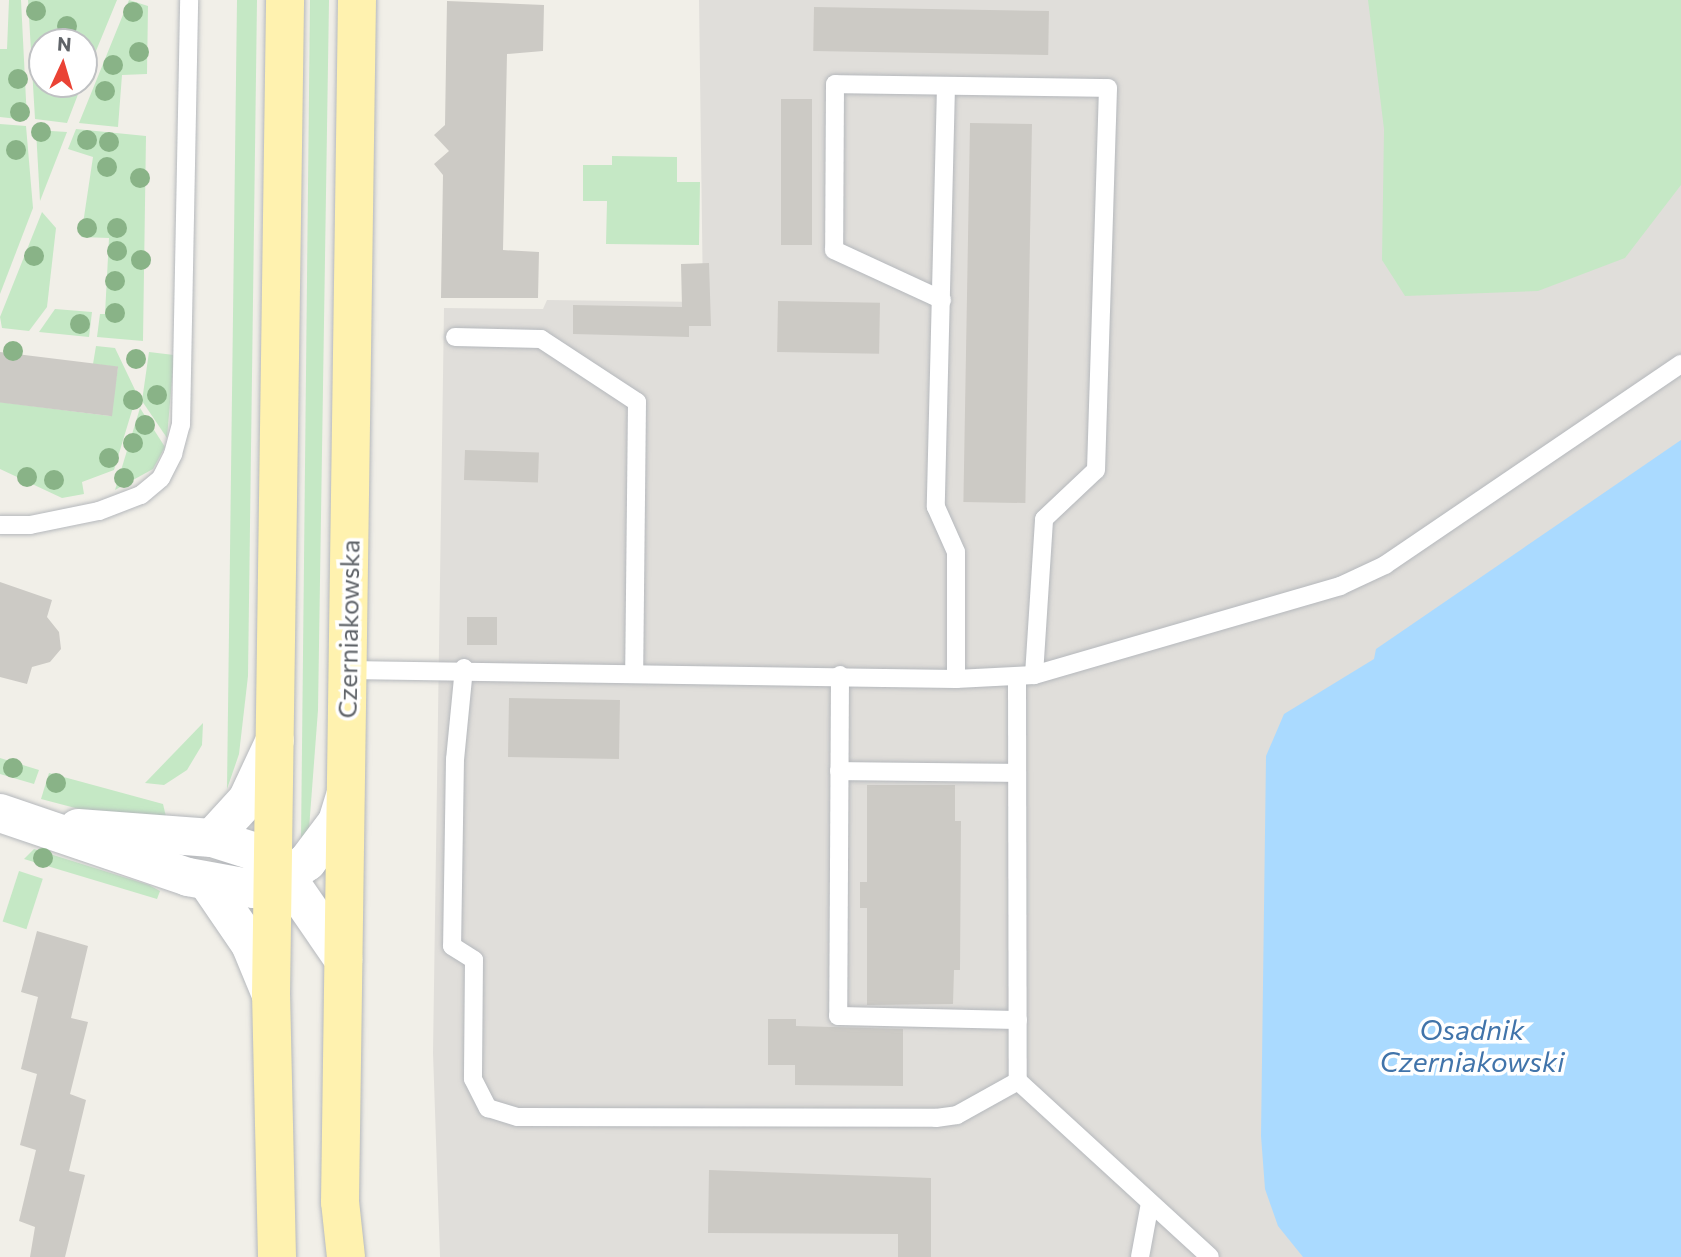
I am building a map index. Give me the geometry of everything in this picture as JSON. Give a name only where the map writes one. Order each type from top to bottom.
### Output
[{"type":"main road","points":[[277,1257],[271,995],[277,875],[275,740],[285,0]]},
{"type":"main road","name":"Czerniakowska","points":[[346,1257],[340,1202],[357,0]]},
{"type":"street","points":[[212,838],[247,800],[275,740]]},
{"type":"street","points":[[0,813],[46,826],[209,884],[232,889],[277,875],[323,845],[345,795]]},
{"type":"street","points":[[46,826],[212,838],[253,851],[277,875],[343,959]]},
{"type":"street","points":[[209,884],[250,944],[271,995]]},
{"type":"lane","points":[[0,525],[30,525],[99,511],[141,495],[161,478],[173,454],[181,425],[189,0]]},
{"type":"lane","points":[[942,300],[834,250],[835,84],[1108,88],[1096,470],[1044,519],[1025,677],[1017,773],[1018,1081],[1210,1257]]},
{"type":"lane","points":[[946,86],[936,507],[956,552],[956,679]]},
{"type":"lane","points":[[455,337],[541,339],[637,402],[634,671]]},
{"type":"lane","points":[[348,670],[464,668],[956,679],[1025,677],[1340,586],[1385,565],[1681,363]]},
{"type":"lane","points":[[464,668],[455,759],[452,946],[474,960],[473,1079],[488,1108],[518,1117],[936,1118],[957,1115],[1018,1081]]},
{"type":"lane","points":[[840,675],[838,1016],[1017,1020]]},
{"type":"lane","points":[[838,771],[1017,773]]},
{"type":"lane","points":[[1140,1257],[1150,1203]]},
{"type":"shaded area","points":[[699,0],[1681,0],[1681,1257],[440,1257],[433,1053],[444,308],[543,309],[547,300],[703,302]]},
{"type":"green space","points":[[9,0],[21,0],[27,120],[0,117],[0,49],[7,49]]},
{"type":"green space","points":[[28,0],[117,0],[98,46],[98,28],[30,28]]},
{"type":"green space","points":[[129,0],[148,6],[147,74],[122,75],[118,127],[79,123],[89,98],[98,98],[98,76]]},
{"type":"green space","points":[[237,0],[257,0],[248,676],[239,754],[227,789]]},
{"type":"green space","points":[[310,0],[329,0],[318,710],[308,842],[301,841]]},
{"type":"green space","points":[[1368,0],[1681,0],[1681,185],[1625,258],[1538,291],[1405,296],[1382,260],[1384,129]]},
{"type":"green space","points":[[34,98],[77,98],[67,123],[35,119]]},
{"type":"green space","points":[[0,124],[26,126],[33,208],[0,294]]},
{"type":"green space","points":[[76,129],[146,136],[143,341],[97,337],[100,314],[105,314],[109,238],[81,237],[93,157],[68,149]]},
{"type":"green space","points":[[36,130],[67,132],[40,201]]},
{"type":"green space","points":[[612,156],[677,157],[677,182],[700,182],[699,245],[606,244],[607,201],[583,201],[583,165],[612,165]]},
{"type":"green space","points":[[42,212],[56,228],[47,307],[29,331],[2,328],[0,317]]},
{"type":"green space","points":[[55,309],[92,312],[89,337],[39,332]]},
{"type":"green space","points":[[96,346],[115,348],[137,394],[114,470],[82,482],[84,494],[62,498],[0,469],[0,402],[110,416],[118,367],[93,364]]},
{"type":"green space","points":[[149,352],[174,355],[167,438],[142,401]]},
{"type":"green space","points":[[140,408],[165,447],[153,469],[115,490]]},
{"type":"green space","points":[[203,723],[202,745],[187,770],[164,785],[145,783]]},
{"type":"green space","points":[[0,758],[39,770],[34,784],[0,774]]},
{"type":"green space","points":[[49,773],[163,804],[167,821],[102,815],[41,799]]},
{"type":"green space","points":[[34,849],[149,885],[160,891],[157,899],[24,859]]},
{"type":"green space","points":[[19,871],[43,879],[26,929],[3,921]]},
{"type":"water","name":"Osadnik Czerniakowski","points":[[1681,440],[1681,1257],[1303,1257],[1278,1226],[1265,1189],[1261,1136],[1266,756],[1284,714],[1374,659],[1376,649]]},
{"type":"building","points":[[447,1],[544,5],[543,51],[507,54],[503,250],[539,252],[538,298],[441,298],[443,175],[434,164],[449,151],[434,135],[445,125]]},
{"type":"building","points":[[814,7],[1049,11],[1048,55],[813,51]]},
{"type":"building","points":[[781,99],[812,99],[812,245],[781,245]]},
{"type":"building","points":[[970,123],[1032,124],[1025,503],[963,502]]},
{"type":"building","points":[[709,263],[711,326],[689,326],[689,337],[573,334],[573,305],[682,307],[681,264]]},
{"type":"building","points":[[778,301],[880,303],[879,354],[777,352]]},
{"type":"building","points":[[0,352],[118,367],[112,416],[0,402]]},
{"type":"building","points":[[465,450],[539,453],[538,483],[464,480]]},
{"type":"building","points":[[0,582],[52,600],[47,617],[59,632],[61,649],[50,662],[32,667],[27,684],[0,677]]},
{"type":"building","points":[[467,617],[497,617],[497,645],[467,645]]},
{"type":"building","points":[[509,698],[620,700],[619,759],[508,757]]},
{"type":"building","points":[[867,785],[955,785],[955,821],[961,821],[960,970],[954,970],[953,1004],[867,1005],[867,908],[860,908],[860,882],[867,882]]},
{"type":"building","points":[[37,931],[88,946],[71,1018],[88,1022],[70,1094],[86,1100],[69,1171],[85,1175],[65,1257],[30,1257],[35,1227],[19,1221],[36,1150],[20,1145],[37,1074],[21,1069],[38,997],[21,992]]},
{"type":"building","points":[[768,1019],[796,1019],[796,1026],[903,1029],[903,1086],[795,1085],[795,1065],[768,1065]]},
{"type":"building","points":[[709,1170],[931,1178],[931,1257],[898,1257],[898,1234],[708,1233]]}]
